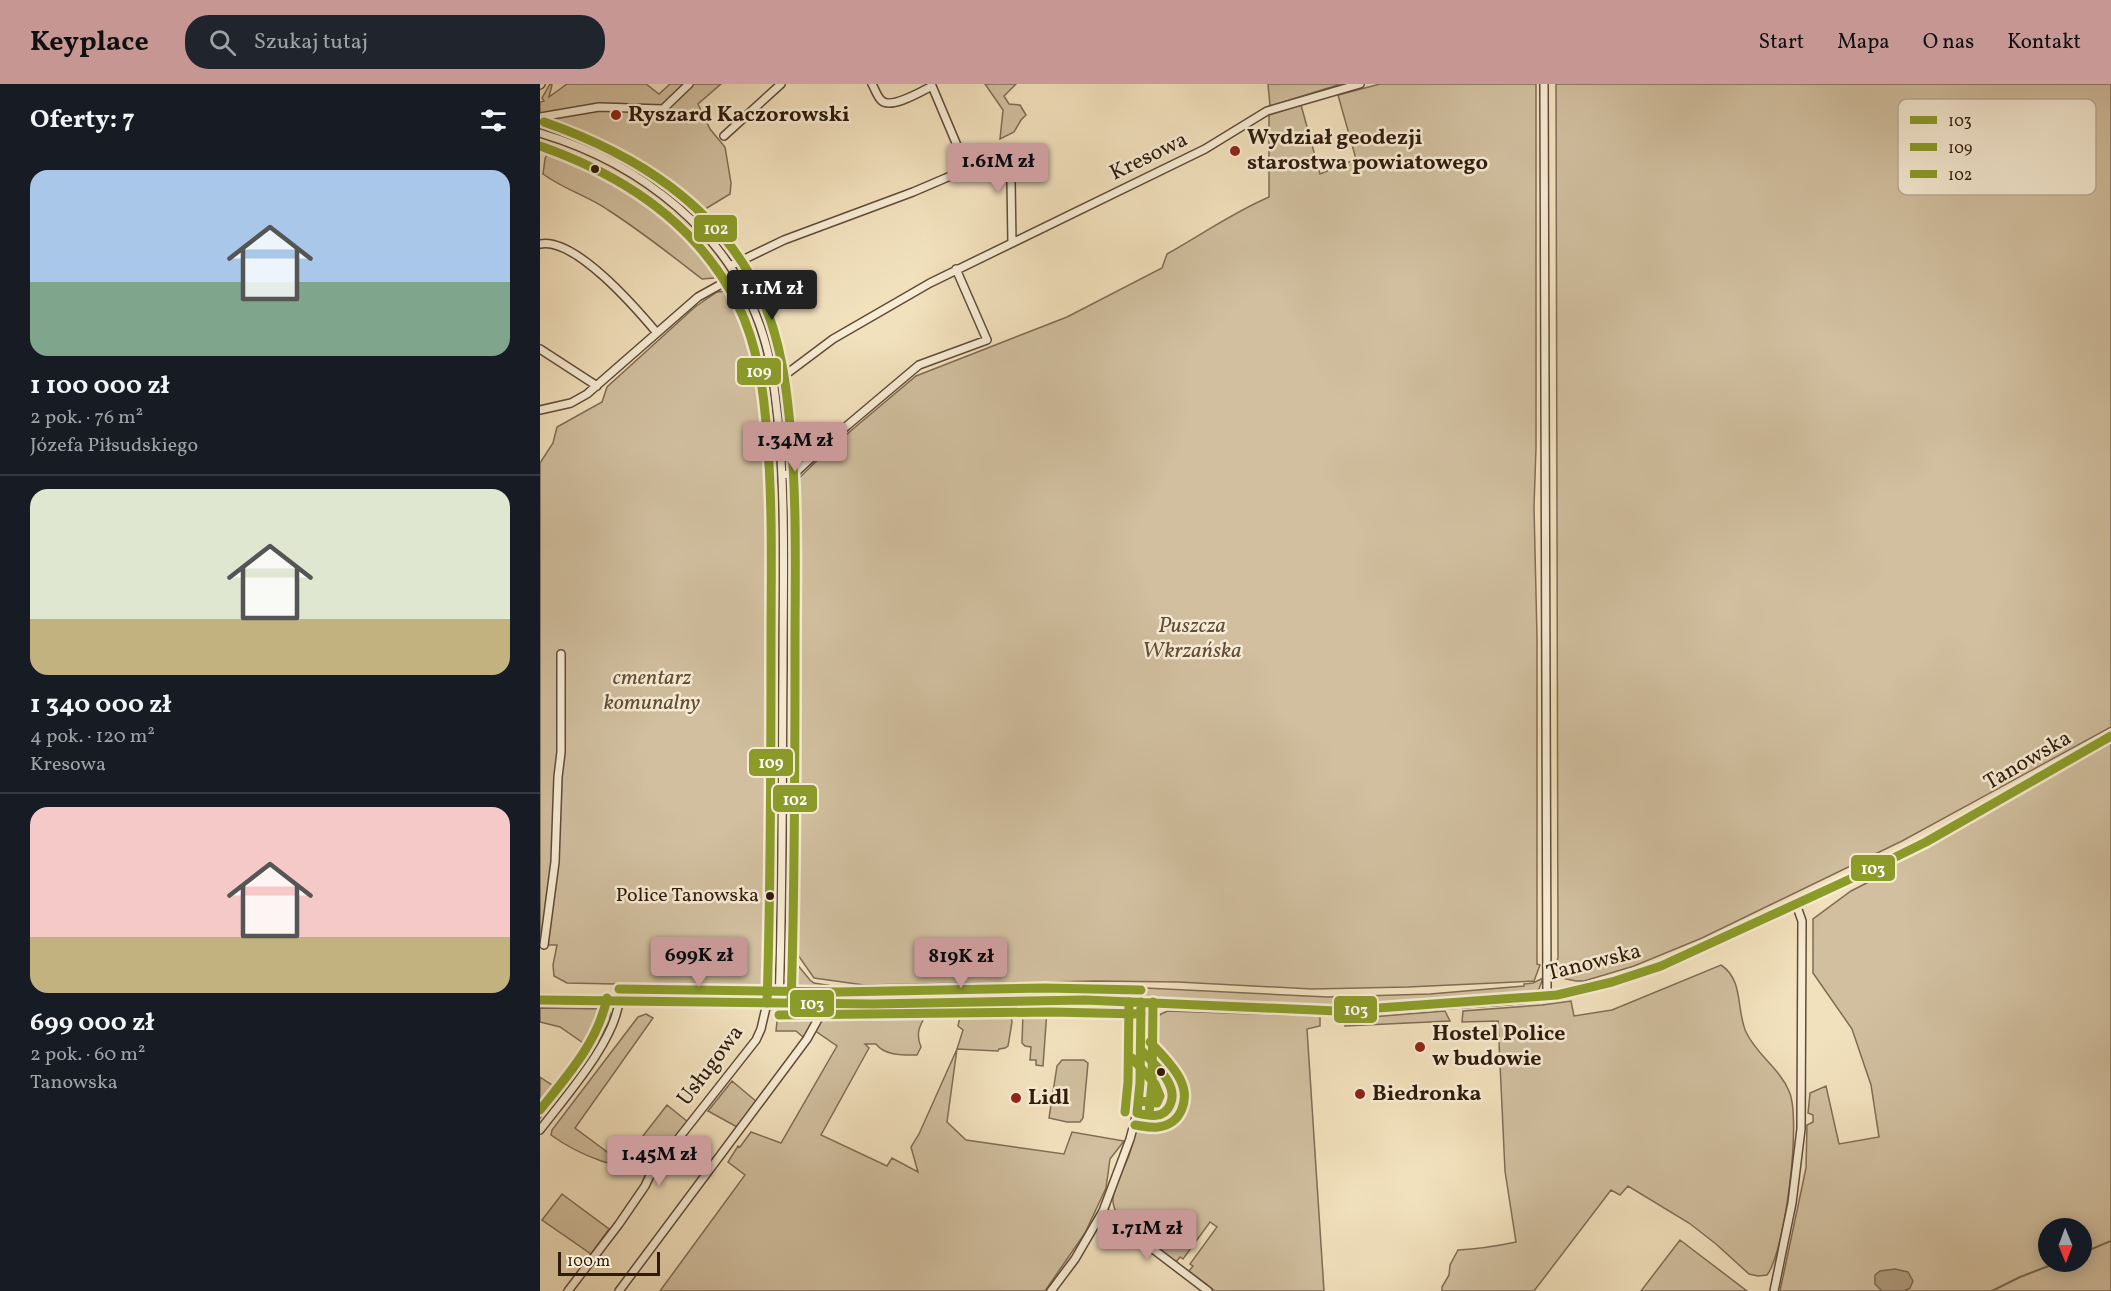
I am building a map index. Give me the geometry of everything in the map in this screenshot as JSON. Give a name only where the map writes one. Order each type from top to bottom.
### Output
[{"type":"main road","name":"Tanowska","points":[[540,1000],[822,1004],[1055,1000],[1337,1011],[1547,996],[1599,986],[1688,955],[1926,842],[2111,736]]},
{"type":"street","points":[[540,117],[600,107],[663,110],[689,84]]},
{"type":"street","points":[[724,136],[781,84]]},
{"type":"street","points":[[872,84],[880,100],[887,104],[932,86],[967,169]]},
{"type":"street","name":"Kresowa","points":[[772,379],[789,372],[832,339],[956,269],[1205,149],[1267,111],[1360,84]]},
{"type":"street","points":[[1544,84],[1547,996]]},
{"type":"street","points":[[540,133],[603,156],[647,183],[693,221],[730,266],[753,307],[760,327],[772,379],[782,475],[784,553],[779,1003]]},
{"type":"street","points":[[730,266],[784,240],[913,192],[1016,148],[1011,180],[1012,243]]},
{"type":"street","points":[[540,243],[557,245],[582,259],[618,289],[657,333]]},
{"type":"street","points":[[782,475],[795,473],[836,435],[920,365],[987,340],[956,269]]},
{"type":"street","points":[[540,410],[571,403],[597,386],[698,297],[736,276]]},
{"type":"street","points":[[540,350],[597,386]]},
{"type":"street","points":[[816,455],[813,437],[817,431]]},
{"type":"street","points":[[544,945],[555,862],[561,752],[561,654]]},
{"type":"street","points":[[1774,1291],[1790,1214],[1801,1129],[1802,921],[1796,904]]},
{"type":"street","points":[[540,1130],[597,1053],[615,1018],[619,1000]]},
{"type":"street","points":[[1051,1291],[1075,1259],[1103,1211],[1130,1139],[1137,1113],[1140,1083],[1141,1002]]},
{"type":"street","name":"Usługowa","points":[[568,1291],[619,1224],[645,1186],[655,1165],[756,1040],[767,1003]]},
{"type":"street","points":[[619,1291],[807,1039],[817,1021],[822,1004]]},
{"type":"street","points":[[1103,1211],[1208,1291]]},
{"type":"green space","points":[[550,84],[552,85],[549,97],[567,84],[646,84],[659,94],[670,84],[721,84],[698,104],[710,129],[725,147],[731,183],[730,194],[697,214],[663,185],[625,162],[585,143],[543,128],[540,126],[540,102],[544,101],[542,98]]},
{"type":"green space","points":[[985,84],[1016,84],[1004,96],[1009,104],[1020,105],[1026,115],[1014,132],[1000,139],[1003,110]]},
{"type":"green space","points":[[1268,84],[1341,84],[1270,106]]},
{"type":"green space","name":"Puszcza Wkrzańska","points":[[1380,84],[1536,84],[1534,507],[1537,637],[1537,964],[1540,965],[1534,981],[1312,989],[1178,982],[1097,981],[864,985],[814,978],[791,949],[789,932],[794,602],[793,484],[828,450],[916,376],[1067,317],[1162,268],[1167,254],[1229,217],[1269,197],[1269,115],[1301,105],[1320,174],[1356,159],[1338,95]]},
{"type":"green space","points":[[1556,84],[2111,84],[2111,727],[1902,841],[1702,938],[1634,966],[1584,981],[1552,976],[1558,958]]},
{"type":"green space","points":[[551,144],[624,178],[673,212],[699,238],[708,251],[714,265],[714,278],[702,279],[620,218],[543,174],[545,159]]},
{"type":"green space","name":"cmentarz komunalny","points":[[717,292],[737,293],[756,340],[766,390],[776,479],[771,975],[767,984],[762,987],[567,983],[554,976],[553,965],[557,945],[540,945],[540,463],[553,443],[557,427],[602,402],[607,387],[695,307]]},
{"type":"green space","points":[[2111,743],[2111,1291],[1904,1291],[1910,1288],[1882,1291],[1780,1291],[1806,1168],[1807,1125],[1813,1122],[1813,1115],[1808,1113],[1810,1093],[1826,1086],[1839,1144],[1879,1137],[1871,1085],[1852,1029],[1813,973],[1813,919],[1851,891],[1896,868],[1895,864]]},
{"type":"green space","points":[[791,957],[814,983],[863,991],[1125,987],[1328,997],[1430,994],[1524,986],[1524,984],[1543,978],[1539,989],[1532,994],[1327,1009],[1086,996],[897,1001],[803,999],[791,992],[784,980],[789,980]]},
{"type":"green space","points":[[1721,965],[1733,979],[1743,1023],[1750,1040],[1785,1083],[1793,1106],[1794,1128],[1790,1185],[1780,1240],[1774,1262],[1767,1275],[1749,1274],[1689,1223],[1628,1186],[1620,1195],[1611,1190],[1534,1291],[1442,1291],[1449,1275],[1450,1265],[1458,1250],[1516,1242],[1505,1171],[1498,1021],[1462,1022],[1463,1011],[1571,1001],[1574,1016],[1612,1010]]},
{"type":"green space","points":[[540,1008],[606,1009],[610,1012],[610,1021],[598,1041],[586,1045],[560,1027],[540,1022]]},
{"type":"green space","points":[[1025,1008],[1046,1008],[1047,1010],[1043,1066],[1036,1065],[1036,1060],[1030,1060],[1031,1047],[1022,1043]]},
{"type":"green space","points":[[1010,1010],[1012,1022],[1008,1046],[998,1051],[957,1049],[963,1030],[958,1026],[961,1012]]},
{"type":"green space","points":[[1168,1011],[1320,1016],[1320,1026],[1307,1029],[1324,1291],[1215,1291],[1189,1271],[1193,1266],[1190,1264],[1217,1227],[1210,1222],[1183,1259],[1180,1257],[1176,1262],[1136,1235],[1119,1217],[1114,1208],[1114,1193],[1130,1154],[1139,1123],[1142,1119],[1146,1119],[1147,1124],[1158,1125],[1173,1118],[1169,1115],[1175,1107],[1176,1090],[1167,1075],[1148,1054],[1146,1047],[1147,1034],[1152,1022]]},
{"type":"green space","points":[[1445,1011],[1450,1021],[1345,1026],[1346,1019]]},
{"type":"green space","points":[[778,1012],[814,1013],[814,1020],[803,1037],[796,1031],[776,1031]]},
{"type":"green space","points":[[830,1013],[927,1013],[919,1029],[918,1037],[921,1047],[917,1055],[895,1054],[884,1051],[876,1044],[865,1044],[869,1048],[821,1135],[887,1166],[892,1158],[918,1172],[911,1147],[957,1049],[947,1122],[966,1140],[1064,1154],[1072,1132],[1124,1141],[1110,1159],[1106,1188],[1085,1233],[1045,1291],[660,1291],[745,1175],[728,1162],[738,1146],[740,1147],[751,1132],[781,1143],[837,1046],[814,1030],[824,1016],[829,1018]]},
{"type":"green space","points":[[646,1014],[653,1018],[575,1128],[622,1163],[667,1105],[688,1122],[654,1160],[630,1167],[616,1165],[587,1155],[551,1135],[552,1130],[638,1017]]},
{"type":"green space","points":[[1062,1060],[1084,1060],[1088,1063],[1083,1118],[1080,1122],[1049,1118],[1057,1066]]},
{"type":"green space","points":[[1146,1074],[1153,1080],[1160,1094],[1160,1102],[1152,1108],[1142,1105],[1143,1077]]},
{"type":"green space","points":[[540,1077],[561,1091],[540,1118]]},
{"type":"green space","points":[[732,1081],[757,1102],[737,1127],[708,1111]]},
{"type":"green space","points":[[562,1194],[609,1229],[591,1254],[542,1220]]},
{"type":"green space","points":[[1680,1240],[1747,1291],[1641,1291]]},
{"type":"shaded area","points":[[1895,1269],[1908,1272],[1913,1281],[1910,1288],[1904,1291],[1882,1291],[1875,1284],[1875,1275],[1880,1271]]},
{"type":"waterway","points":[[2092,1249],[2111,1241]]},
{"type":"waterway","points":[[1992,1291],[2038,1270]]},
{"type":"transit line","name":"102","points":[[544,122],[578,135],[641,167],[697,209],[722,235],[743,264],[761,296],[774,330],[787,400],[795,516],[791,1003]]},
{"type":"transit line","name":"109","points":[[540,146],[571,158],[629,188],[680,227],[702,250],[721,276],[738,305],[751,337],[762,386],[766,419],[771,514],[767,1003]]},
{"type":"transit line","name":"103","points":[[540,1000],[873,1004],[1085,1000],[1337,1011],[1557,995],[1612,982],[1661,966],[1861,874],[1926,842],[2111,736]]},
{"type":"transit line","name":"102","points":[[619,989],[838,992],[1045,988],[1141,990]]},
{"type":"transit line","name":"102","points":[[540,1110],[589,1044],[603,1014],[607,998]]},
{"type":"transit line","name":"102","points":[[1125,1112],[1128,1082],[1129,1002]]},
{"type":"transit line","name":"103","points":[[1137,1113],[1140,1083],[1141,1002]]},
{"type":"transit line","name":"109","points":[[1149,1114],[1152,1083],[1153,1002]]},
{"type":"transit line","name":"109","points":[[779,1015],[1051,1012],[1141,1014]]},
{"type":"transit line","name":"109","points":[[1135,1125],[1146,1127],[1166,1125],[1178,1116],[1184,1102],[1180,1079],[1150,1042]]},
{"type":"transit line","name":"103","points":[[1137,1113],[1151,1115],[1164,1113],[1172,1097],[1164,1075],[1141,1050]]},
{"type":"transit line","name":"102","points":[[1132,1058],[1155,1084],[1160,1096],[1157,1103],[1139,1101]]},
{"type":"place","name":"Ryszard Kaczorowski","points":[[616,115]]},
{"type":"place","name":"Wydział geodezji starostwa powiatowego","points":[[1235,151]]},
{"type":"place","name":"Police Tanowska","points":[[770,896]]},
{"type":"place","name":"Hostel Police w budowie","points":[[1420,1047]]},
{"type":"place","name":"Biedronka","points":[[1360,1094]]},
{"type":"place","name":"Lidl","points":[[1016,1098]]}]
